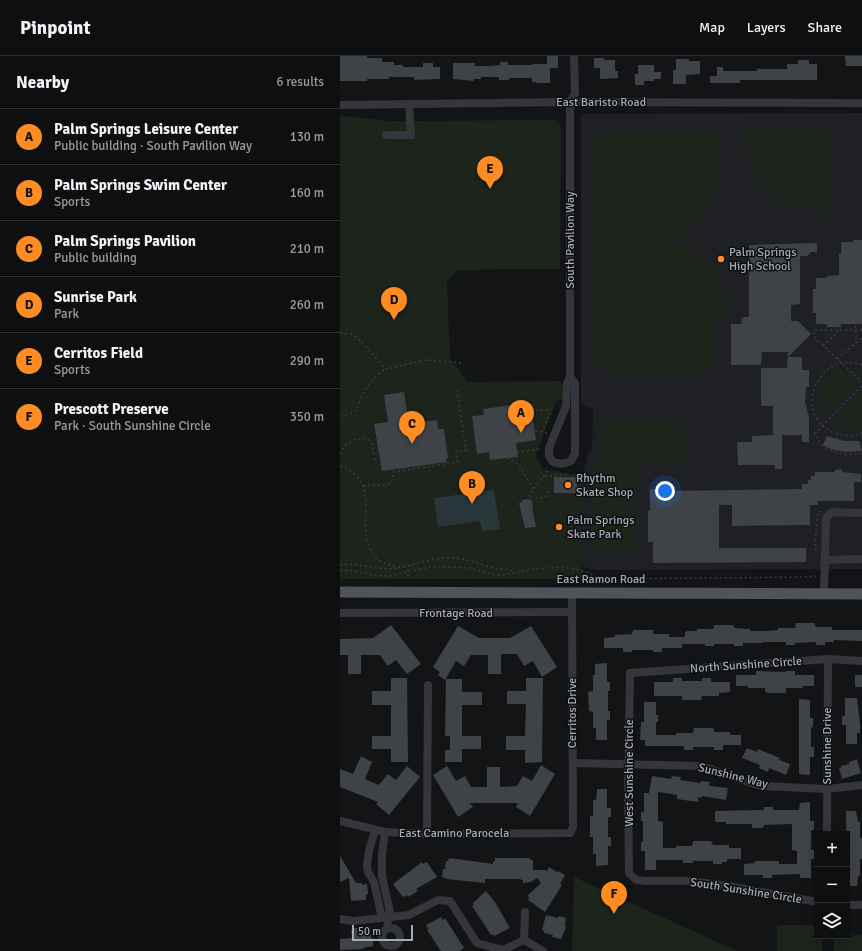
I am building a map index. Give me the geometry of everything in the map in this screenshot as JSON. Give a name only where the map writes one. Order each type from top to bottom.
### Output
[{"type":"main road","name":"East Ramon Road","points":[[340,592],[862,594]]},
{"type":"street","name":"South Pavilion Way","points":[[549,448],[566,406],[567,383],[570,377],[570,102],[575,94],[574,56]]},
{"type":"street","name":"East Baristo Road","points":[[340,105],[570,102],[862,103]]},
{"type":"street","points":[[386,135],[412,135],[408,104]]},
{"type":"street","name":"South Pavilion Way","points":[[553,462],[562,464],[571,461],[575,453],[575,383],[570,377]]},
{"type":"street","points":[[549,448],[549,456],[553,462]]},
{"type":"street","points":[[824,594],[821,558],[826,518],[832,512],[862,513]]},
{"type":"street","points":[[821,558],[862,559]]},
{"type":"street","name":"Cerritos Drive","points":[[570,833],[572,827],[572,592]]},
{"type":"street","name":"Frontage Road","points":[[340,613],[572,612]]},
{"type":"street","name":"North Sunshine Circle","points":[[630,673],[828,659],[862,661]]},
{"type":"street","name":"Sunshine Drive","points":[[827,831],[828,659]]},
{"type":"street","name":"West Sunshine Circle","points":[[629,873],[628,764],[630,673]]},
{"type":"street","points":[[427,834],[428,685]]},
{"type":"street","points":[[572,763],[628,764]]},
{"type":"street","name":"Sunshine Way","points":[[628,764],[701,766],[761,786],[827,789],[862,785]]},
{"type":"street","name":"East Camino Parocela","points":[[340,821],[385,832],[427,834],[570,833]]},
{"type":"street","points":[[375,830],[369,851],[367,866],[374,882],[381,914],[387,917]]},
{"type":"street","points":[[385,832],[382,854],[382,874],[390,912],[387,917],[388,927]]},
{"type":"street","name":"South Sunshine Circle","points":[[629,873],[636,880],[697,882],[814,901]]},
{"type":"street","points":[[371,875],[382,874]]},
{"type":"street","points":[[340,919],[353,921],[409,915],[438,900],[450,901],[477,943],[503,950],[524,940]]},
{"type":"street","points":[[850,905],[862,905]]},
{"type":"street","points":[[524,940],[525,912]]},
{"type":"street","points":[[388,927],[397,930],[400,938],[395,945],[387,948],[381,937],[383,931],[388,927]]},
{"type":"street","points":[[524,940],[543,951]]},
{"type":"path","points":[[856,343],[855,282],[862,282]]},
{"type":"path","points":[[862,330],[814,330],[814,338],[862,382]]},
{"type":"path","points":[[823,346],[840,330]]},
{"type":"path","points":[[340,333],[350,334],[357,337],[386,369]]},
{"type":"path","points":[[837,359],[862,338]]},
{"type":"path","points":[[340,416],[349,415],[355,412],[360,404],[364,390],[369,383],[386,369],[426,360],[462,363]]},
{"type":"path","points":[[862,365],[852,363],[842,364],[827,370],[818,380],[812,395],[813,408],[817,419],[831,432],[847,436],[862,433]]},
{"type":"path","points":[[862,386],[815,433],[824,448],[845,454],[862,453]]},
{"type":"path","points":[[363,486],[372,484],[384,486],[391,483],[393,478],[392,472],[458,462],[456,451],[466,450],[457,388]]},
{"type":"path","points":[[526,412],[552,409],[542,432]]},
{"type":"path","points":[[535,431],[554,434]]},
{"type":"path","points":[[340,454],[342,448],[348,443],[356,439],[368,439],[371,443],[374,462]]},
{"type":"path","points":[[517,452],[549,448]]},
{"type":"path","points":[[507,458],[518,464],[534,490]]},
{"type":"path","points":[[548,492],[547,496],[539,498],[528,497],[545,476],[553,462]]},
{"type":"path","points":[[340,466],[356,475],[363,486],[366,511],[366,536],[369,549],[383,562],[392,566],[403,567]]},
{"type":"path","points":[[545,476],[566,475],[566,477]]},
{"type":"path","points":[[821,558],[815,542],[818,513],[823,509]]},
{"type":"path","points":[[340,565],[356,564],[389,569],[403,567],[432,559],[453,558],[470,561],[497,569],[510,570],[514,573]]},
{"type":"path","points":[[408,565],[408,576]]},
{"type":"path","points":[[340,570],[380,576],[389,576],[439,566],[470,568],[495,575],[533,569],[562,567],[587,572],[601,578],[811,577],[817,575]]},
{"type":"shaded area","name":"Palm Springs High School","points":[[862,113],[862,569],[593,570],[582,566],[581,494],[583,474],[589,451],[592,451],[593,408],[586,407],[581,402],[581,116],[584,114]]},
{"type":"shaded area","points":[[340,116],[390,121],[554,120],[558,122],[561,127],[560,269],[497,269],[456,271],[447,282],[450,358],[468,382],[560,381],[563,385],[563,398],[555,403],[536,454],[542,469],[572,474],[583,474],[581,494],[582,579],[340,579]]},
{"type":"shaded area","points":[[748,127],[825,127],[833,135],[833,210],[819,211],[805,209],[780,197],[769,188],[760,178],[753,165],[749,152]]},
{"type":"shaded area","points":[[601,131],[722,131],[720,166],[714,193],[697,221],[681,240],[609,243],[680,243],[717,269],[716,295],[728,295],[728,308],[716,323],[715,362],[707,371],[604,372],[592,361],[591,142]]},
{"type":"shaded area","points":[[842,368],[856,382],[855,390],[830,414],[827,412],[822,414],[819,400],[821,386],[829,374]]},
{"type":"shaded area","points":[[862,393],[862,427],[849,430],[835,426],[835,417],[858,394]]},
{"type":"shaded area","points":[[597,420],[686,420],[686,464],[636,465],[636,554],[593,554],[592,464],[598,464]]},
{"type":"shaded area","points":[[494,490],[500,529],[482,531],[480,521],[438,527],[434,498]]},
{"type":"shaded area","points":[[574,877],[737,951],[572,951]]},
{"type":"shaded area","points":[[777,925],[814,925],[814,939],[822,939],[822,951],[777,951]]},
{"type":"shaded area","points":[[850,935],[862,935],[862,951],[834,951],[834,939],[850,939]]},
{"type":"building","points":[[340,56],[367,56],[367,58],[382,58],[382,62],[394,62],[394,65],[403,65],[403,67],[423,67],[423,63],[433,63],[433,67],[440,67],[440,79],[414,80],[414,77],[389,77],[389,79],[367,79],[367,81],[340,81]]},
{"type":"building","points":[[547,56],[558,56],[558,68],[550,68],[550,83],[532,82],[532,78],[509,78],[509,80],[499,80],[499,77],[481,77],[481,79],[474,79],[474,81],[453,79],[453,63],[475,63],[475,66],[500,65],[500,62],[508,62],[508,65],[547,64]]},
{"type":"building","points":[[845,56],[862,56],[862,66],[846,66]]},
{"type":"building","points":[[594,58],[615,60],[615,71],[618,71],[618,78],[600,79],[600,68],[594,68]]},
{"type":"building","points":[[676,59],[700,61],[700,74],[686,75],[686,84],[673,84],[673,70],[676,70]]},
{"type":"building","points":[[798,60],[809,60],[809,64],[817,64],[817,80],[740,80],[740,83],[710,83],[710,76],[717,76],[717,67],[723,67],[723,71],[787,69],[787,64],[798,64]]},
{"type":"building","points":[[638,65],[654,65],[654,72],[661,72],[661,79],[644,81],[644,85],[635,85],[635,74],[638,74]]},
{"type":"building","points":[[853,240],[862,240],[862,324],[841,324],[841,327],[827,327],[827,324],[816,324],[816,313],[813,313],[813,289],[816,289],[816,278],[827,278],[827,276],[839,275],[839,254],[841,254],[841,242],[853,242]]},
{"type":"building","points":[[817,243],[817,252],[811,252],[807,256],[800,256],[800,304],[791,305],[791,321],[798,321],[811,334],[788,357],[802,357],[802,370],[809,370],[809,387],[806,387],[805,402],[809,417],[809,442],[802,442],[802,435],[782,435],[782,469],[775,469],[775,465],[738,465],[737,442],[752,442],[752,436],[773,435],[773,406],[761,406],[761,368],[787,368],[788,352],[762,352],[761,365],[731,365],[731,324],[742,324],[741,320],[744,317],[749,317],[749,245]]},
{"type":"building","points":[[404,392],[408,419],[423,416],[423,422],[437,420],[438,429],[444,429],[448,458],[446,459],[447,462],[382,471],[374,424],[388,422],[384,395]]},
{"type":"building","points":[[511,405],[512,416],[532,414],[536,440],[516,443],[518,457],[490,460],[489,452],[477,454],[472,416],[484,415],[483,409]]},
{"type":"building","points":[[827,436],[845,441],[859,441],[862,451],[845,452],[831,449],[823,445]]},
{"type":"building","points":[[842,469],[842,472],[861,474],[861,482],[854,482],[854,501],[818,501],[818,505],[810,505],[810,525],[732,526],[732,505],[719,505],[719,548],[806,548],[806,562],[653,563],[653,542],[648,542],[650,489],[669,489],[669,491],[802,489],[802,484],[808,484],[808,480],[811,480],[811,476],[815,476],[815,472],[835,472],[835,470]]},
{"type":"building","points":[[554,477],[577,477],[577,493],[554,493]]},
{"type":"building","points":[[529,499],[532,501],[536,527],[525,528],[519,503],[522,502],[522,500]]},
{"type":"building","points":[[796,623],[814,623],[816,627],[832,627],[832,630],[862,630],[862,641],[834,640],[834,642],[825,642],[825,645],[816,645],[816,642],[795,643],[795,645],[786,645],[786,642],[743,643],[743,646],[734,646],[734,644],[714,644],[714,646],[705,646],[705,644],[682,644],[682,648],[662,648],[662,652],[653,652],[653,650],[632,650],[632,652],[623,652],[623,648],[604,648],[604,638],[615,637],[615,635],[632,634],[633,630],[653,630],[653,634],[669,634],[669,637],[685,637],[685,632],[687,631],[697,631],[697,629],[713,629],[714,625],[733,625],[734,628],[750,629],[750,631],[767,631],[778,630],[778,628],[795,628]]},
{"type":"building","points":[[391,625],[421,664],[407,674],[396,660],[388,666],[380,655],[361,655],[361,674],[348,674],[348,655],[340,655],[340,639],[373,638]]},
{"type":"building","points":[[458,626],[479,638],[510,638],[531,626],[557,667],[542,677],[533,661],[524,666],[517,654],[501,654],[501,674],[488,674],[488,655],[471,655],[464,666],[456,661],[445,680],[438,675],[440,672],[433,667]]},
{"type":"building","points":[[607,663],[607,682],[610,682],[610,691],[608,691],[608,711],[610,711],[610,720],[607,720],[607,740],[596,740],[596,728],[593,728],[593,712],[589,711],[588,692],[593,691],[595,664]]},
{"type":"building","points":[[756,671],[795,671],[795,675],[814,675],[814,686],[803,686],[803,688],[786,688],[785,693],[767,693],[765,688],[736,686],[736,675],[756,675]]},
{"type":"building","points":[[855,675],[862,675],[862,687],[855,687]]},
{"type":"building","points":[[391,678],[407,678],[408,762],[391,762],[391,749],[372,749],[372,736],[391,736],[391,705],[372,705],[372,691],[391,691]]},
{"type":"building","points":[[526,678],[543,678],[542,762],[525,763],[525,750],[506,750],[506,736],[525,736],[526,704],[507,704],[507,691],[526,691]]},
{"type":"building","points":[[673,678],[682,678],[682,681],[702,681],[702,678],[711,678],[711,682],[730,682],[730,692],[719,693],[719,696],[702,696],[701,700],[683,700],[682,696],[654,696],[654,682],[673,682]]},
{"type":"building","points":[[446,679],[462,679],[462,692],[482,692],[482,705],[462,705],[462,736],[481,736],[481,749],[462,749],[462,762],[445,762],[445,750],[450,750],[450,736],[445,736]]},
{"type":"building","points":[[845,698],[857,698],[860,733],[857,733],[857,744],[846,744],[846,725],[842,725],[842,716],[845,716]]},
{"type":"building","points":[[799,699],[810,700],[810,718],[813,718],[813,727],[811,728],[811,747],[814,747],[814,757],[810,757],[810,775],[799,774]]},
{"type":"building","points":[[644,702],[656,702],[656,715],[658,715],[658,722],[656,722],[656,735],[693,733],[694,728],[712,728],[714,729],[714,732],[730,732],[730,735],[741,735],[741,745],[723,745],[723,750],[714,750],[714,747],[693,747],[693,750],[684,750],[684,746],[645,746],[645,740],[640,740],[641,722],[644,722]]},
{"type":"building","points":[[747,748],[757,752],[758,749],[790,764],[786,775],[769,768],[768,772],[759,768],[760,765],[742,758]]},
{"type":"building","points":[[361,756],[372,762],[365,779],[379,785],[388,774],[396,780],[407,766],[420,777],[389,815],[376,804],[378,802],[340,787],[340,769],[353,774]]},
{"type":"building","points":[[857,759],[861,773],[842,779],[839,768]]},
{"type":"building","points":[[541,765],[555,774],[530,816],[516,807],[518,803],[470,803],[473,807],[458,817],[433,775],[447,766],[456,781],[465,776],[471,787],[487,787],[487,767],[500,767],[500,787],[517,786],[523,776],[532,781]]},
{"type":"building","points":[[652,776],[671,779],[672,776],[681,777],[680,780],[700,783],[701,781],[710,782],[709,786],[728,788],[726,800],[702,796],[702,798],[698,797],[698,802],[677,799],[677,795],[658,792],[658,821],[663,822],[663,848],[692,846],[693,841],[711,841],[713,845],[729,845],[729,848],[741,848],[741,859],[727,859],[727,862],[722,862],[722,864],[713,864],[713,861],[693,861],[693,863],[683,863],[683,860],[656,860],[656,870],[645,870],[645,851],[641,851],[641,842],[643,842],[643,821],[641,821],[641,812],[644,812],[644,793],[649,793]]},
{"type":"building","points":[[597,789],[607,789],[607,808],[611,808],[611,817],[608,817],[608,837],[611,837],[611,846],[608,846],[608,865],[596,866],[596,854],[593,854],[593,837],[590,837],[590,816],[593,816],[593,800],[596,800]]},
{"type":"building","points":[[810,802],[810,821],[814,821],[814,830],[811,830],[811,850],[814,850],[814,859],[811,859],[811,878],[800,878],[800,874],[772,875],[772,878],[763,878],[763,875],[744,875],[744,864],[755,863],[755,861],[779,861],[779,864],[797,864],[797,851],[792,850],[792,824],[764,825],[763,828],[752,828],[752,824],[726,824],[726,822],[715,821],[715,811],[764,810],[764,807],[773,807],[773,810],[799,810],[800,803]]},
{"type":"building","points":[[846,811],[856,811],[858,822],[860,822],[860,838],[862,838],[862,859],[860,859],[860,876],[858,876],[857,886],[850,886],[850,831],[846,831]]},
{"type":"building","points":[[340,856],[356,883],[362,883],[362,885],[367,884],[368,894],[366,895],[366,900],[351,901],[349,878],[340,882]]},
{"type":"building","points":[[449,858],[493,864],[495,858],[530,858],[530,860],[533,860],[533,870],[547,871],[549,867],[565,875],[560,884],[562,885],[545,912],[528,900],[529,897],[527,896],[541,883],[537,878],[531,882],[523,883],[523,880],[521,879],[485,879],[485,883],[446,879],[442,877],[443,869],[445,869],[446,861],[448,861]]},
{"type":"building","points":[[422,862],[423,864],[427,862],[437,877],[416,889],[418,891],[408,897],[407,895],[403,897],[393,884]]},
{"type":"building","points":[[486,891],[495,902],[510,928],[494,936],[493,934],[491,935],[472,906],[474,905],[473,903]]},
{"type":"building","points":[[546,915],[566,918],[566,927],[561,939],[552,937],[553,935],[544,933],[542,930]]},
{"type":"building","points":[[441,917],[443,920],[445,918],[464,948],[459,951],[441,951],[427,930],[426,925]]},
{"type":"building","points":[[367,927],[367,929],[370,929],[371,938],[373,938],[373,946],[363,949],[340,950],[340,939],[352,938],[351,930],[354,930],[354,928]]},
{"type":"place","name":"Cerritos Field","points":[[490,189]]},
{"type":"place","name":"Palm Springs High School","points":[[721,259]]},
{"type":"place","name":"Sunrise Park","points":[[394,320]]},
{"type":"place","name":"Palm Springs Leisure Center","points":[[521,433]]},
{"type":"place","name":"Palm Springs Pavilion","points":[[412,444]]},
{"type":"place","name":"Rhythm Skate Shop","points":[[568,485]]},
{"type":"place","name":"Palm Springs Swim Center","points":[[472,504]]},
{"type":"place","name":"Palm Springs Skate Park","points":[[559,527]]},
{"type":"place","name":"Prescott Preserve","points":[[614,914]]}]
